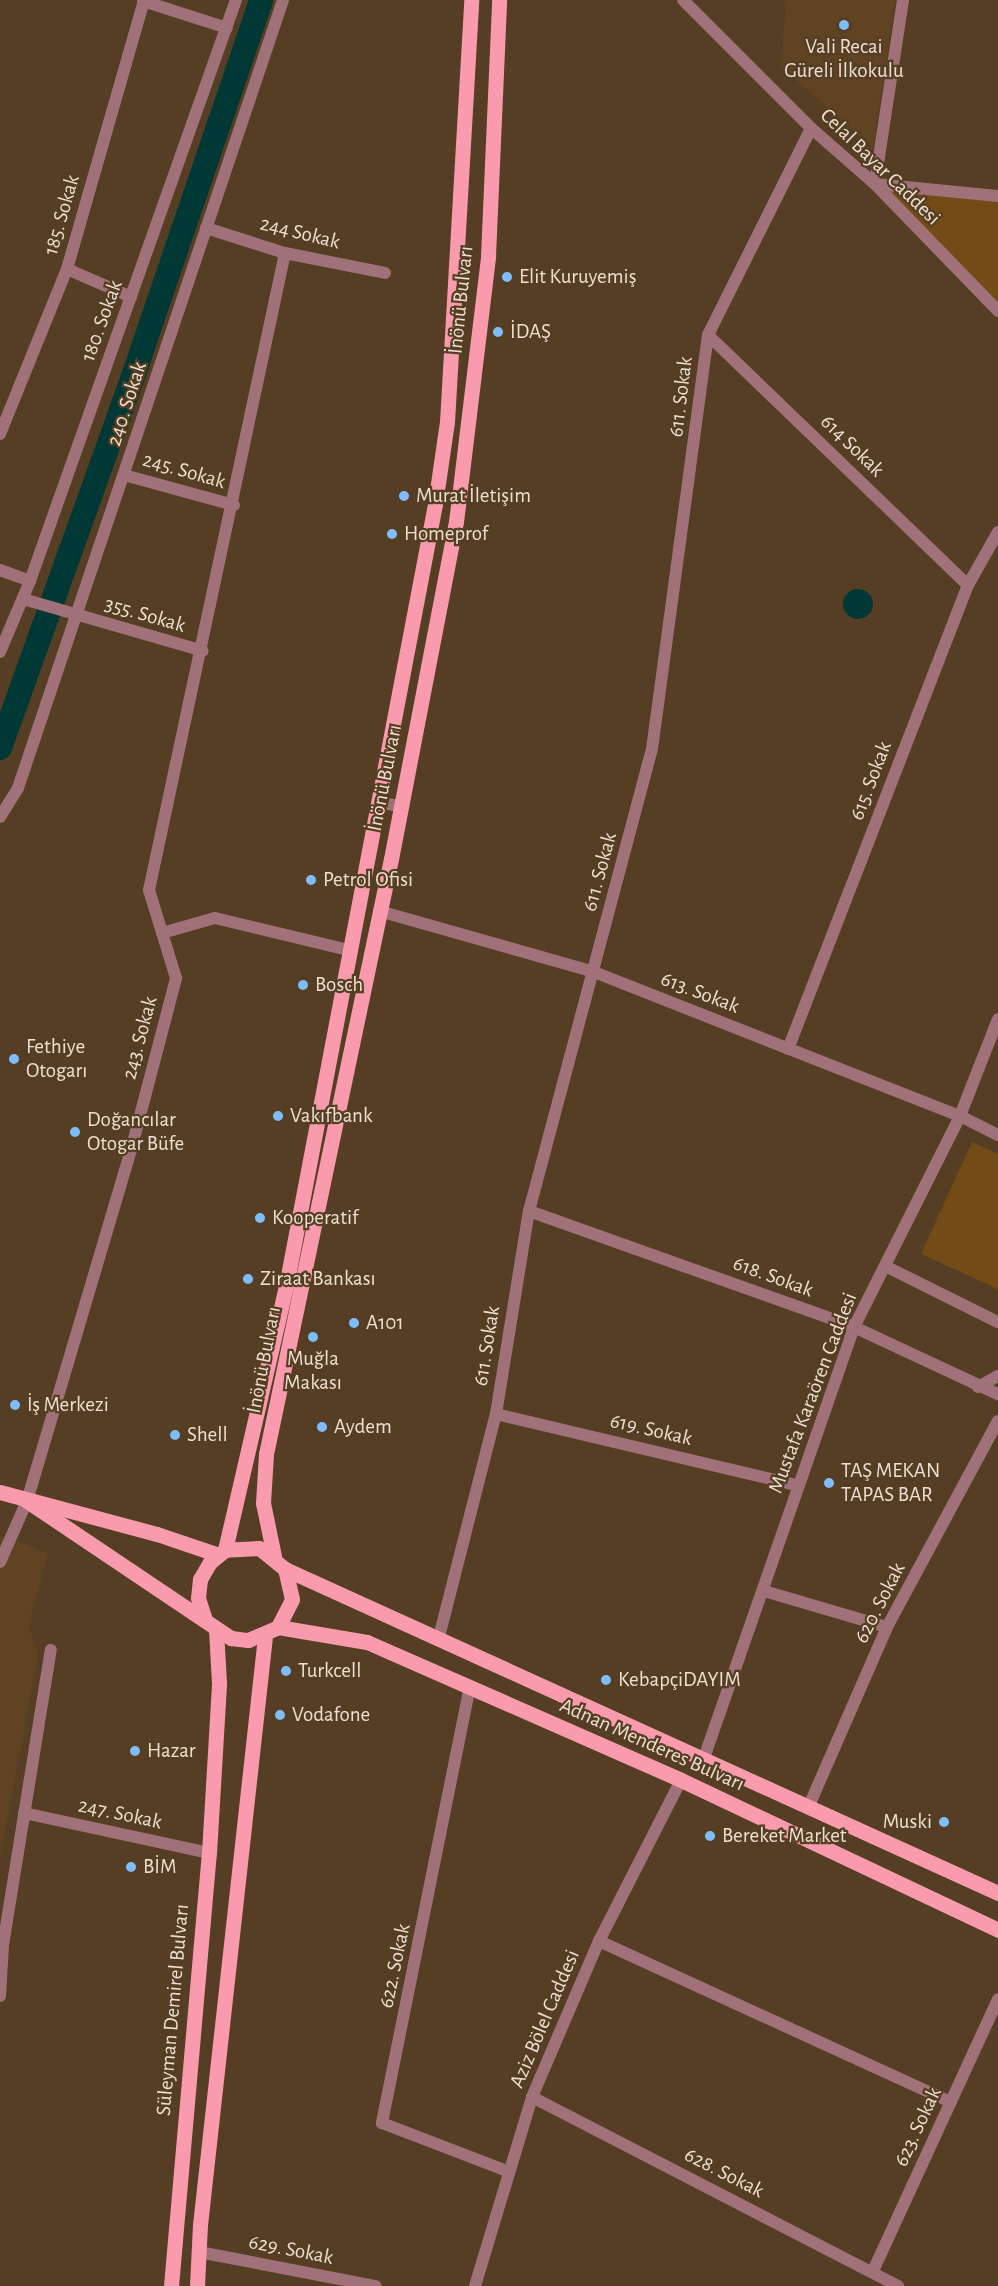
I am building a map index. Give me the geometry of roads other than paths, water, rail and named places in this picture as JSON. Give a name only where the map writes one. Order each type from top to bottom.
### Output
[{"type":"main road","name":"İnönü Bulvarı","points":[[222,1552],[286,1286],[381,803],[447,422],[471,0]]},
{"type":"main road","name":"İnönü Bulvarı","points":[[274,1556],[262,1503],[266,1455],[401,806],[456,522],[487,269],[499,0]]},
{"type":"main road","points":[[0,1492],[222,1552],[242,1546],[259,1548],[274,1556]]},
{"type":"main road","points":[[27,1501],[204,1617],[216,1630],[239,1639],[265,1636],[197,2286]]},
{"type":"main road","points":[[204,1617],[198,1598],[200,1579],[222,1552]]},
{"type":"main road","name":"Adnan Menderes Bulvarı","points":[[274,1556],[285,1569],[439,1637],[808,1808],[998,1893]]},
{"type":"main road","name":"Adnan Menderes Bulvarı","points":[[265,1636],[278,1627],[292,1599],[285,1569]]},
{"type":"main road","name":"Adnan Menderes Bulvarı","points":[[278,1627],[367,1642],[681,1780],[998,1930]]},
{"type":"main road","name":"Süleyman Demirel Bulvarı","points":[[171,2286],[208,1853],[219,1683],[216,1630]]},
{"type":"street","name":"180. Sokak","points":[[0,652],[26,600],[30,581],[236,0]]},
{"type":"street","name":"240. Sokak","points":[[0,817],[18,788],[283,0]]},
{"type":"street","name":"Celal Bayar Caddesi","points":[[683,0],[811,128],[875,184],[998,311]]},
{"type":"street","points":[[903,0],[875,184],[998,196]]},
{"type":"street","points":[[144,1],[227,28]]},
{"type":"street","name":"185. Sokak","points":[[0,434],[67,269],[144,1]]},
{"type":"street","name":"611. Sokak","points":[[439,1637],[496,1414],[530,1211],[652,749],[708,335],[811,128]]},
{"type":"street","name":"244 Sokak","points":[[206,228],[285,252],[385,273]]},
{"type":"street","name":"243. Sokak","points":[[0,1562],[27,1501],[132,1150],[176,978],[149,890],[234,506],[285,252]]},
{"type":"street","points":[[67,269],[131,297]]},
{"type":"street","name":"614 Sokak","points":[[708,335],[968,585]]},
{"type":"street","name":"245. Sokak","points":[[124,475],[234,506]]},
{"type":"street","name":"615. Sokak","points":[[788,1049],[968,585],[998,532]]},
{"type":"street","points":[[0,570],[30,581]]},
{"type":"street","name":"355. Sokak","points":[[26,600],[60,612],[203,651]]},
{"type":"street","points":[[381,803],[401,806]]},
{"type":"street","name":"613. Sokak","points":[[379,911],[594,972],[960,1116],[998,1135]]},
{"type":"street","points":[[162,933],[215,918],[352,951]]},
{"type":"street","name":"Mustafa Karaören Caddesi","points":[[704,1758],[764,1591],[797,1485],[854,1327],[960,1116],[998,1019]]},
{"type":"street","name":"618. Sokak","points":[[530,1211],[854,1327],[998,1394]]},
{"type":"street","points":[[885,1266],[998,1322]]},
{"type":"street","points":[[978,1386],[998,1376]]},
{"type":"street","name":"619. Sokak","points":[[496,1414],[797,1485]]},
{"type":"street","name":"620. Sokak","points":[[808,1808],[887,1627],[998,1421]]},
{"type":"street","points":[[764,1591],[887,1627]]},
{"type":"street","points":[[0,1996],[2,1944],[51,1650]]},
{"type":"street","name":"622. Sokak","points":[[470,1686],[382,2123],[507,2171]]},
{"type":"street","name":"Aziz Bölel Caddesi","points":[[475,2286],[507,2171],[532,2097],[599,1941],[681,1780]]},
{"type":"street","name":"247. Sokak","points":[[24,1813],[208,1853]]},
{"type":"street","points":[[599,1941],[951,2102]]},
{"type":"street","name":"623. Sokak","points":[[873,2271],[998,1999]]},
{"type":"street","name":"628. Sokak","points":[[532,2097],[873,2271],[898,2286]]},
{"type":"street","name":"629. Sokak","points":[[199,2252],[376,2286]]},
{"type":"water","points":[[858,589],[869,593],[873,604],[869,615],[858,619],[847,615],[843,604],[847,593]]},
{"type":"waterway","points":[[0,748],[140,356],[261,0]]},
{"type":"place","name":"Vali Recai Güreli İlkokulu","points":[[844,25]]},
{"type":"place","name":"Elit Kuruyemiş","points":[[507,277]]},
{"type":"place","name":"İDAŞ","points":[[498,332]]},
{"type":"place","name":"Murat İletişim","points":[[404,496]]},
{"type":"place","name":"Homeprof","points":[[392,534]]},
{"type":"place","name":"Petrol Ofisi","points":[[311,880]]},
{"type":"place","name":"Bosch","points":[[303,985]]},
{"type":"place","name":"Fethiye Otogarı","points":[[14,1059]]},
{"type":"place","name":"Vakıfbank","points":[[278,1116]]},
{"type":"place","name":"Doğancılar Otogar Büfe","points":[[75,1132]]},
{"type":"place","name":"Kooperatif","points":[[260,1218]]},
{"type":"place","name":"Ziraat Bankası","points":[[248,1279]]},
{"type":"place","name":"A101","points":[[354,1323]]},
{"type":"place","name":"Muğla Makası","points":[[313,1337]]},
{"type":"place","name":"İş Merkezi","points":[[15,1405]]},
{"type":"place","name":"Aydem","points":[[322,1427]]},
{"type":"place","name":"Shell","points":[[175,1435]]},
{"type":"place","name":"TAŞ MEKAN TAPAS BAR","points":[[829,1483]]},
{"type":"place","name":"Turkcell","points":[[286,1671]]},
{"type":"place","name":"KebapçiDAYIM","points":[[606,1680]]},
{"type":"place","name":"Vodafone","points":[[280,1715]]},
{"type":"place","name":"Hazar","points":[[135,1751]]},
{"type":"place","name":"Muski","points":[[944,1822]]},
{"type":"place","name":"Bereket Market","points":[[710,1836]]},
{"type":"place","name":"BİM","points":[[131,1867]]}]
